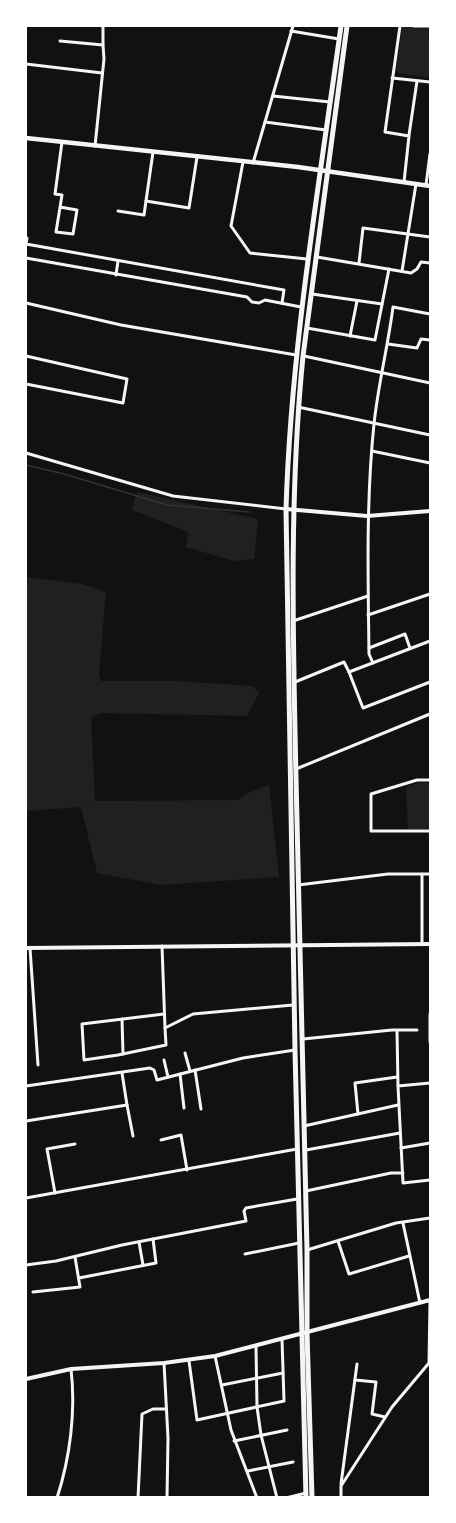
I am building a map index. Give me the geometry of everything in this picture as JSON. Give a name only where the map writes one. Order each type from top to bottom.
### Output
[{"type":"highway","points":[[303,327],[302,307],[341,26]]},
{"type":"highway","points":[[306,1495],[304,1334],[307,1250],[306,1191],[295,1050],[288,458],[299,356],[317,257],[347,26]]},
{"type":"highway","points":[[299,356],[298,407],[289,510],[303,1039],[304,1126],[299,1198],[300,1243],[312,1497]]},
{"type":"main road","points":[[26,138],[321,170],[428,185]]},
{"type":"street","points":[[95,146],[102,73],[103,26]]},
{"type":"street","points":[[253,163],[292,26]]},
{"type":"street","points":[[400,26],[385,132],[409,136]]},
{"type":"street","points":[[414,26],[430,26]]},
{"type":"street","points":[[291,31],[339,39]]},
{"type":"street","points":[[60,41],[103,45]]},
{"type":"street","points":[[26,64],[102,73]]},
{"type":"street","points":[[392,78],[430,82]]},
{"type":"street","points":[[404,182],[417,81]]},
{"type":"street","points":[[273,96],[330,102]]},
{"type":"street","points":[[265,122],[327,130]]},
{"type":"street","points":[[60,207],[77,210],[73,234],[56,232],[60,207],[62,195],[55,194],[62,142]]},
{"type":"street","points":[[118,211],[144,214],[153,152]]},
{"type":"street","points":[[428,185],[430,154]]},
{"type":"street","points":[[146,201],[189,208],[197,157]]},
{"type":"street","points":[[243,162],[231,226],[250,253],[309,259]]},
{"type":"street","points":[[402,271],[416,183]]},
{"type":"street","points":[[359,263],[363,228],[430,237]]},
{"type":"street","points":[[26,238],[26,244],[284,290],[282,303]]},
{"type":"street","points":[[317,257],[411,273],[421,262],[430,263]]},
{"type":"street","points":[[26,258],[247,297],[252,302],[259,303],[265,300],[302,307]]},
{"type":"street","points":[[116,275],[118,261]]},
{"type":"street","points":[[303,327],[375,340],[388,268]]},
{"type":"street","points":[[311,294],[382,304]]},
{"type":"street","points":[[350,336],[357,301]]},
{"type":"street","points":[[26,303],[121,326],[299,356],[430,383]]},
{"type":"street","points":[[373,663],[369,648],[368,516],[374,423],[382,373],[393,306],[430,314]]},
{"type":"street","points":[[388,344],[417,348],[421,339],[430,340]]},
{"type":"street","points":[[26,356],[127,379],[123,403],[26,384]]},
{"type":"street","points":[[298,407],[430,435]]},
{"type":"street","points":[[372,451],[430,463]]},
{"type":"street","points":[[26,453],[173,496],[289,510],[368,516],[430,511]]},
{"type":"street","points":[[368,615],[430,594]]},
{"type":"street","points":[[293,621],[368,596]]},
{"type":"street","points":[[369,648],[405,634],[410,648]]},
{"type":"street","points":[[349,672],[430,641]]},
{"type":"street","points":[[293,683],[344,662],[363,708],[430,682]]},
{"type":"street","points":[[296,769],[430,714]]},
{"type":"street","points":[[430,780],[417,780],[370,794],[371,831],[430,831]]},
{"type":"street","points":[[298,885],[388,874],[430,874]]},
{"type":"street","points":[[422,874],[422,944]]},
{"type":"street","points":[[38,1065],[28,948],[430,944]]},
{"type":"street","points":[[162,946],[166,1045],[84,1060],[82,1024],[164,1014]]},
{"type":"street","points":[[165,1028],[193,1014],[295,1005]]},
{"type":"street","points":[[430,1014],[430,1042]]},
{"type":"street","points":[[122,1019],[123,1054]]},
{"type":"street","points":[[397,1030],[404,1183],[430,1180]]},
{"type":"street","points":[[303,1039],[417,1030]]},
{"type":"street","points":[[26,1086],[150,1068],[154,1070],[157,1080],[243,1058],[295,1050]]},
{"type":"street","points":[[185,1053],[190,1071]]},
{"type":"street","points":[[164,1060],[168,1077]]},
{"type":"street","points":[[195,1070],[201,1109]]},
{"type":"street","points":[[122,1073],[133,1136]]},
{"type":"street","points":[[180,1074],[184,1108]]},
{"type":"street","points":[[358,1114],[355,1083],[398,1077]]},
{"type":"street","points":[[398,1086],[430,1083]]},
{"type":"street","points":[[26,1121],[128,1105]]},
{"type":"street","points":[[304,1126],[399,1105]]},
{"type":"street","points":[[26,1198],[400,1132]]},
{"type":"street","points":[[161,1140],[181,1135],[187,1170]]},
{"type":"street","points":[[401,1148],[430,1143]]},
{"type":"street","points":[[55,1192],[47,1149],[75,1144]]},
{"type":"street","points":[[306,1191],[391,1173],[403,1173]]},
{"type":"street","points":[[26,1265],[246,1221],[244,1211],[246,1208],[299,1198]]},
{"type":"street","points":[[307,1250],[386,1226],[430,1218]]},
{"type":"street","points":[[403,1222],[420,1303]]},
{"type":"street","points":[[79,1278],[156,1263],[153,1239]]},
{"type":"street","points":[[338,1241],[349,1274],[409,1256]]},
{"type":"street","points":[[139,1242],[143,1265]]},
{"type":"street","points":[[245,1254],[300,1243]]},
{"type":"street","points":[[33,1292],[80,1287],[75,1257]]},
{"type":"street","points":[[26,1379],[71,1369],[189,1361],[215,1356],[430,1300],[430,1364],[386,1417],[341,1486]]},
{"type":"street","points":[[189,1361],[197,1419],[284,1401],[282,1339]]},
{"type":"street","points":[[256,1346],[257,1407],[261,1435],[277,1497]]},
{"type":"street","points":[[215,1356],[234,1441],[257,1497]]},
{"type":"street","points":[[164,1363],[167,1497]]},
{"type":"street","points":[[341,1497],[357,1364]]},
{"type":"street","points":[[57,1497],[69,1447],[73,1384],[71,1369]]},
{"type":"street","points":[[222,1385],[283,1373]]},
{"type":"street","points":[[355,1380],[376,1382],[372,1414],[386,1417]]},
{"type":"street","points":[[138,1497],[142,1414],[153,1409],[166,1409]]},
{"type":"street","points":[[234,1441],[287,1430]]},
{"type":"street","points":[[248,1471],[293,1462]]},
{"type":"street","points":[[286,1497],[306,1495]]},
{"type":"shaded area","points":[[404,26],[428,28],[430,78],[399,73],[396,70]]},
{"type":"shaded area","points":[[137,492],[258,519],[254,559],[234,561],[186,547],[188,532],[132,510]]},
{"type":"shaded area","points":[[26,577],[82,584],[106,592],[99,675],[101,681],[176,681],[253,686],[259,693],[247,716],[101,713],[91,718],[95,801],[239,800],[245,794],[269,785],[279,877],[161,885],[97,873],[81,807],[26,811]]},
{"type":"shaded area","points":[[418,783],[430,783],[430,829],[408,829],[406,787]]},
{"type":"waterway","points":[[26,465],[167,505],[249,512]]}]
